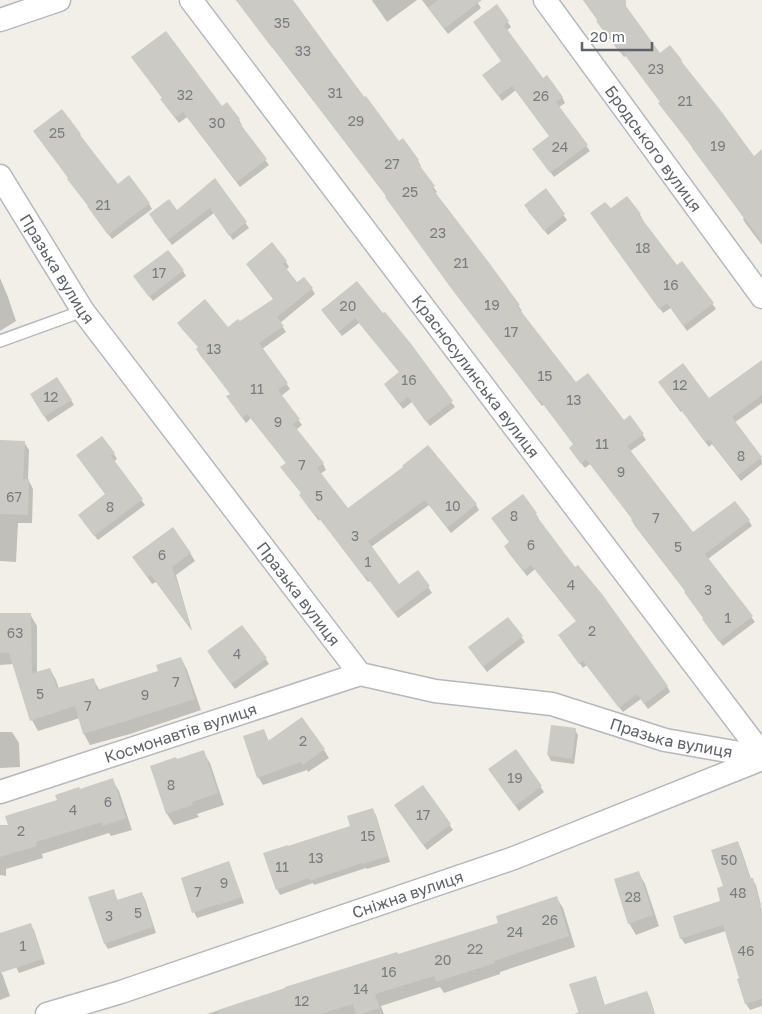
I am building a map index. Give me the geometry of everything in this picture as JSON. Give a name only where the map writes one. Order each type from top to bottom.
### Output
[{"type":"street","points":[[0,20],[59,0]]},
{"type":"street","name":"Красносулинська вулиця","points":[[191,0],[762,757]]},
{"type":"street","name":"Бродського вулиця","points":[[545,0],[762,296]]},
{"type":"street","name":"Празька вулиця","points":[[0,176],[83,311],[360,674],[436,691],[552,704],[665,740],[762,757]]},
{"type":"street","name":"Космонавтів вулиця","points":[[0,792],[360,674]]},
{"type":"street","name":"Сніжна вулиця","points":[[47,1014],[120,992],[514,858],[762,757]]},
{"type":"lane","points":[[0,341],[83,311]]},
{"type":"building","points":[[236,0],[293,0],[364,97],[366,96],[399,141],[403,138],[419,160],[417,162],[435,186],[432,188],[520,305],[517,306],[576,382],[588,373],[624,420],[630,415],[644,434],[627,446],[693,532],[735,501],[750,520],[705,554],[753,616],[719,642],[685,591],[632,519],[586,459],[581,464],[569,448],[573,444],[451,288],[386,196]]},
{"type":"building","points":[[438,0],[482,0],[444,29],[428,8]]},
{"type":"building","points":[[583,0],[626,0],[626,6],[660,53],[670,45],[754,156],[762,149],[762,242],[693,147],[658,103],[660,102],[622,51],[620,53],[596,21],[598,20]]},
{"type":"building","points":[[497,4],[509,21],[504,25],[543,78],[547,75],[563,97],[556,102],[588,145],[550,173],[532,149],[549,136],[512,86],[498,96],[482,75],[501,61],[473,22]]},
{"type":"building","points":[[166,31],[222,106],[227,102],[240,119],[238,121],[267,159],[237,182],[183,112],[175,118],[131,57]]},
{"type":"building","points":[[62,109],[118,184],[129,175],[150,203],[108,235],[33,131]]},
{"type":"building","points":[[215,178],[247,222],[229,236],[210,208],[168,240],[149,214],[169,199],[177,210]]},
{"type":"building","points":[[546,188],[565,214],[544,231],[524,205]]},
{"type":"building","points":[[627,196],[677,265],[682,261],[714,303],[683,326],[667,303],[659,309],[590,213],[605,202],[611,208]]},
{"type":"building","points":[[272,242],[287,261],[283,264],[297,282],[304,277],[313,288],[277,317],[284,326],[259,343],[288,383],[278,390],[300,419],[293,424],[324,463],[317,468],[348,508],[403,467],[428,445],[477,504],[447,528],[425,500],[368,541],[399,584],[418,570],[430,586],[394,613],[299,495],[301,493],[280,467],[286,463],[247,414],[242,418],[226,396],[230,394],[196,349],[198,347],[177,323],[205,299],[228,327],[238,319],[240,321],[273,299],[246,264]]},
{"type":"building","points":[[168,250],[184,270],[149,297],[133,276]]},
{"type":"building","points":[[357,281],[412,345],[453,401],[426,422],[408,397],[399,404],[384,384],[399,372],[355,318],[339,332],[321,310]]},
{"type":"building","points":[[762,360],[762,395],[732,417],[762,457],[737,476],[709,439],[705,442],[658,382],[683,363],[709,398]]},
{"type":"building","points":[[57,377],[72,400],[44,417],[30,394]]},
{"type":"building","points":[[102,436],[115,453],[111,456],[143,499],[94,536],[78,515],[105,494],[76,455]]},
{"type":"building","points":[[0,440],[25,441],[23,479],[29,479],[28,515],[0,514]]},
{"type":"building","points":[[523,494],[537,513],[535,514],[575,567],[578,565],[602,594],[668,686],[644,704],[637,694],[619,708],[583,661],[579,664],[558,635],[576,621],[531,565],[523,571],[504,546],[509,542],[491,518]]},
{"type":"building","points":[[173,527],[191,553],[172,567],[190,623],[187,624],[151,575],[147,577],[132,557]]},
{"type":"building","points":[[0,613],[31,613],[32,673],[50,668],[57,688],[94,678],[97,690],[158,671],[156,665],[181,657],[195,699],[83,734],[75,706],[30,721],[9,653],[0,653]]},
{"type":"building","points":[[508,617],[523,636],[483,667],[468,647]]},
{"type":"building","points":[[242,625],[267,658],[231,684],[207,651]]},
{"type":"building","points":[[302,717],[325,749],[303,765],[301,762],[257,778],[243,736],[264,729],[268,741]]},
{"type":"building","points":[[551,725],[576,728],[572,759],[547,755]]},
{"type":"building","points":[[516,749],[542,786],[515,806],[488,769]]},
{"type":"building","points":[[204,750],[218,793],[192,802],[193,805],[166,814],[150,766]]},
{"type":"building","points":[[113,778],[126,818],[103,826],[102,822],[36,842],[37,846],[0,857],[0,825],[8,825],[5,816],[57,800],[55,795]]},
{"type":"building","points":[[423,785],[451,824],[423,845],[394,805]]},
{"type":"building","points":[[373,808],[388,856],[310,881],[309,878],[276,890],[263,853],[350,826],[347,816]]},
{"type":"building","points":[[738,841],[750,878],[753,878],[762,910],[762,999],[745,1004],[723,925],[680,939],[673,916],[720,901],[717,888],[723,886],[711,850]]},
{"type":"building","points":[[229,861],[242,897],[192,913],[181,878]]},
{"type":"building","points":[[639,871],[653,915],[628,924],[614,879]]},
{"type":"building","points":[[114,889],[117,900],[142,892],[153,927],[104,944],[88,897]]},
{"type":"building","points":[[557,896],[569,936],[436,982],[434,976],[375,994],[380,1008],[361,1014],[356,1014],[353,1004],[320,1014],[219,1014],[218,1010],[285,987],[498,923],[496,916]]},
{"type":"building","points":[[31,923],[43,959],[0,973],[0,933]]},
{"type":"building","points":[[596,976],[604,1005],[647,991],[655,1014],[579,1014],[569,984]]}]
